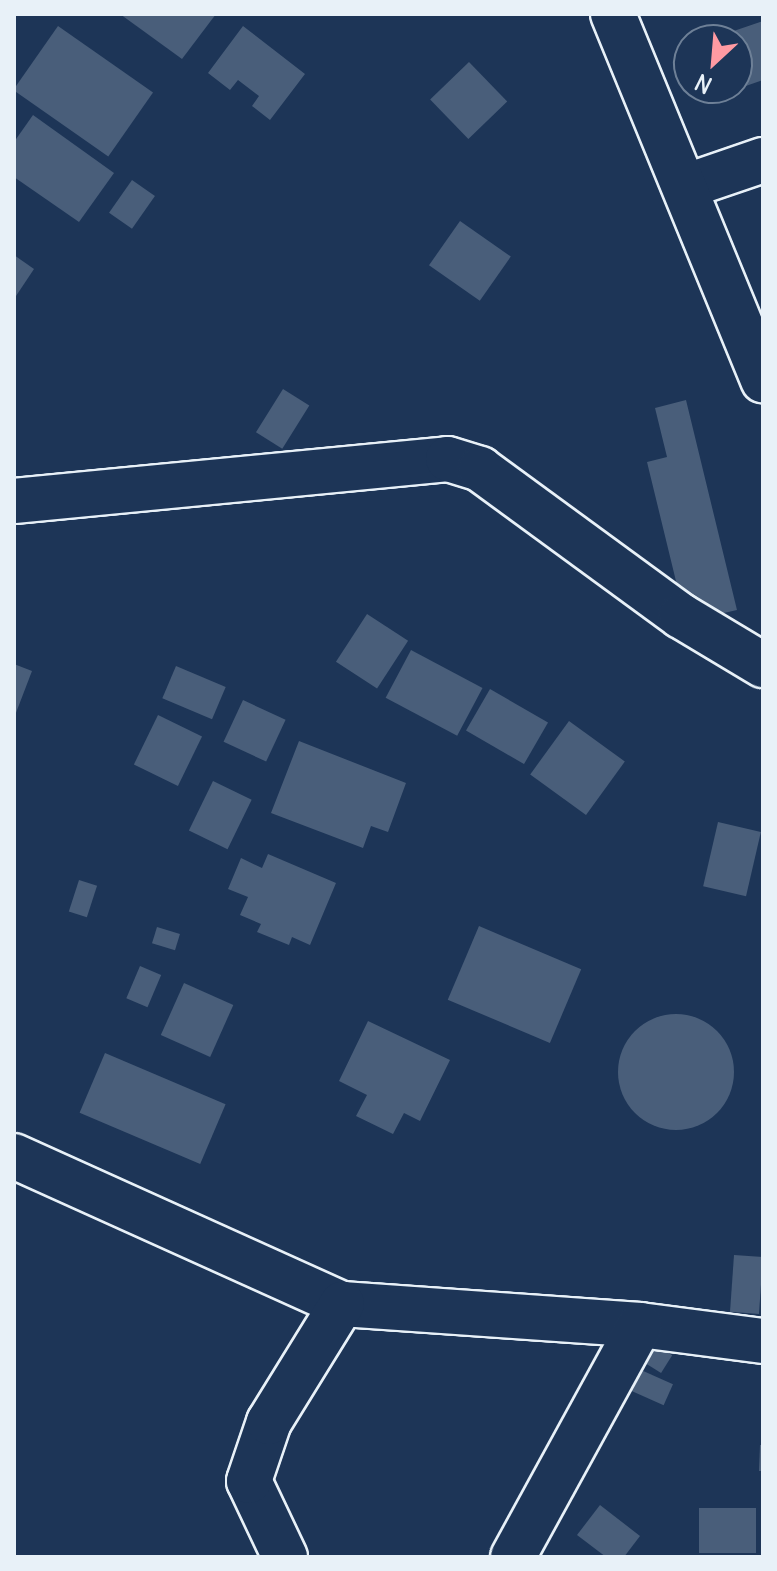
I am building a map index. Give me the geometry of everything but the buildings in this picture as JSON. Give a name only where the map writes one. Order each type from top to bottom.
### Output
[{"type":"main road","points":[[613,14],[687,186],[763,380]]},
{"type":"main road","points":[[687,186],[763,160]]},
{"type":"main road","points":[[14,501],[448,459],[480,469],[681,616],[763,665]]},
{"type":"main road","points":[[14,1156],[342,1304],[640,1325],[763,1341]]},
{"type":"main road","points":[[285,1557],[249,1481],[269,1422],[342,1304]]},
{"type":"main road","points":[[513,1557],[640,1325]]}]
